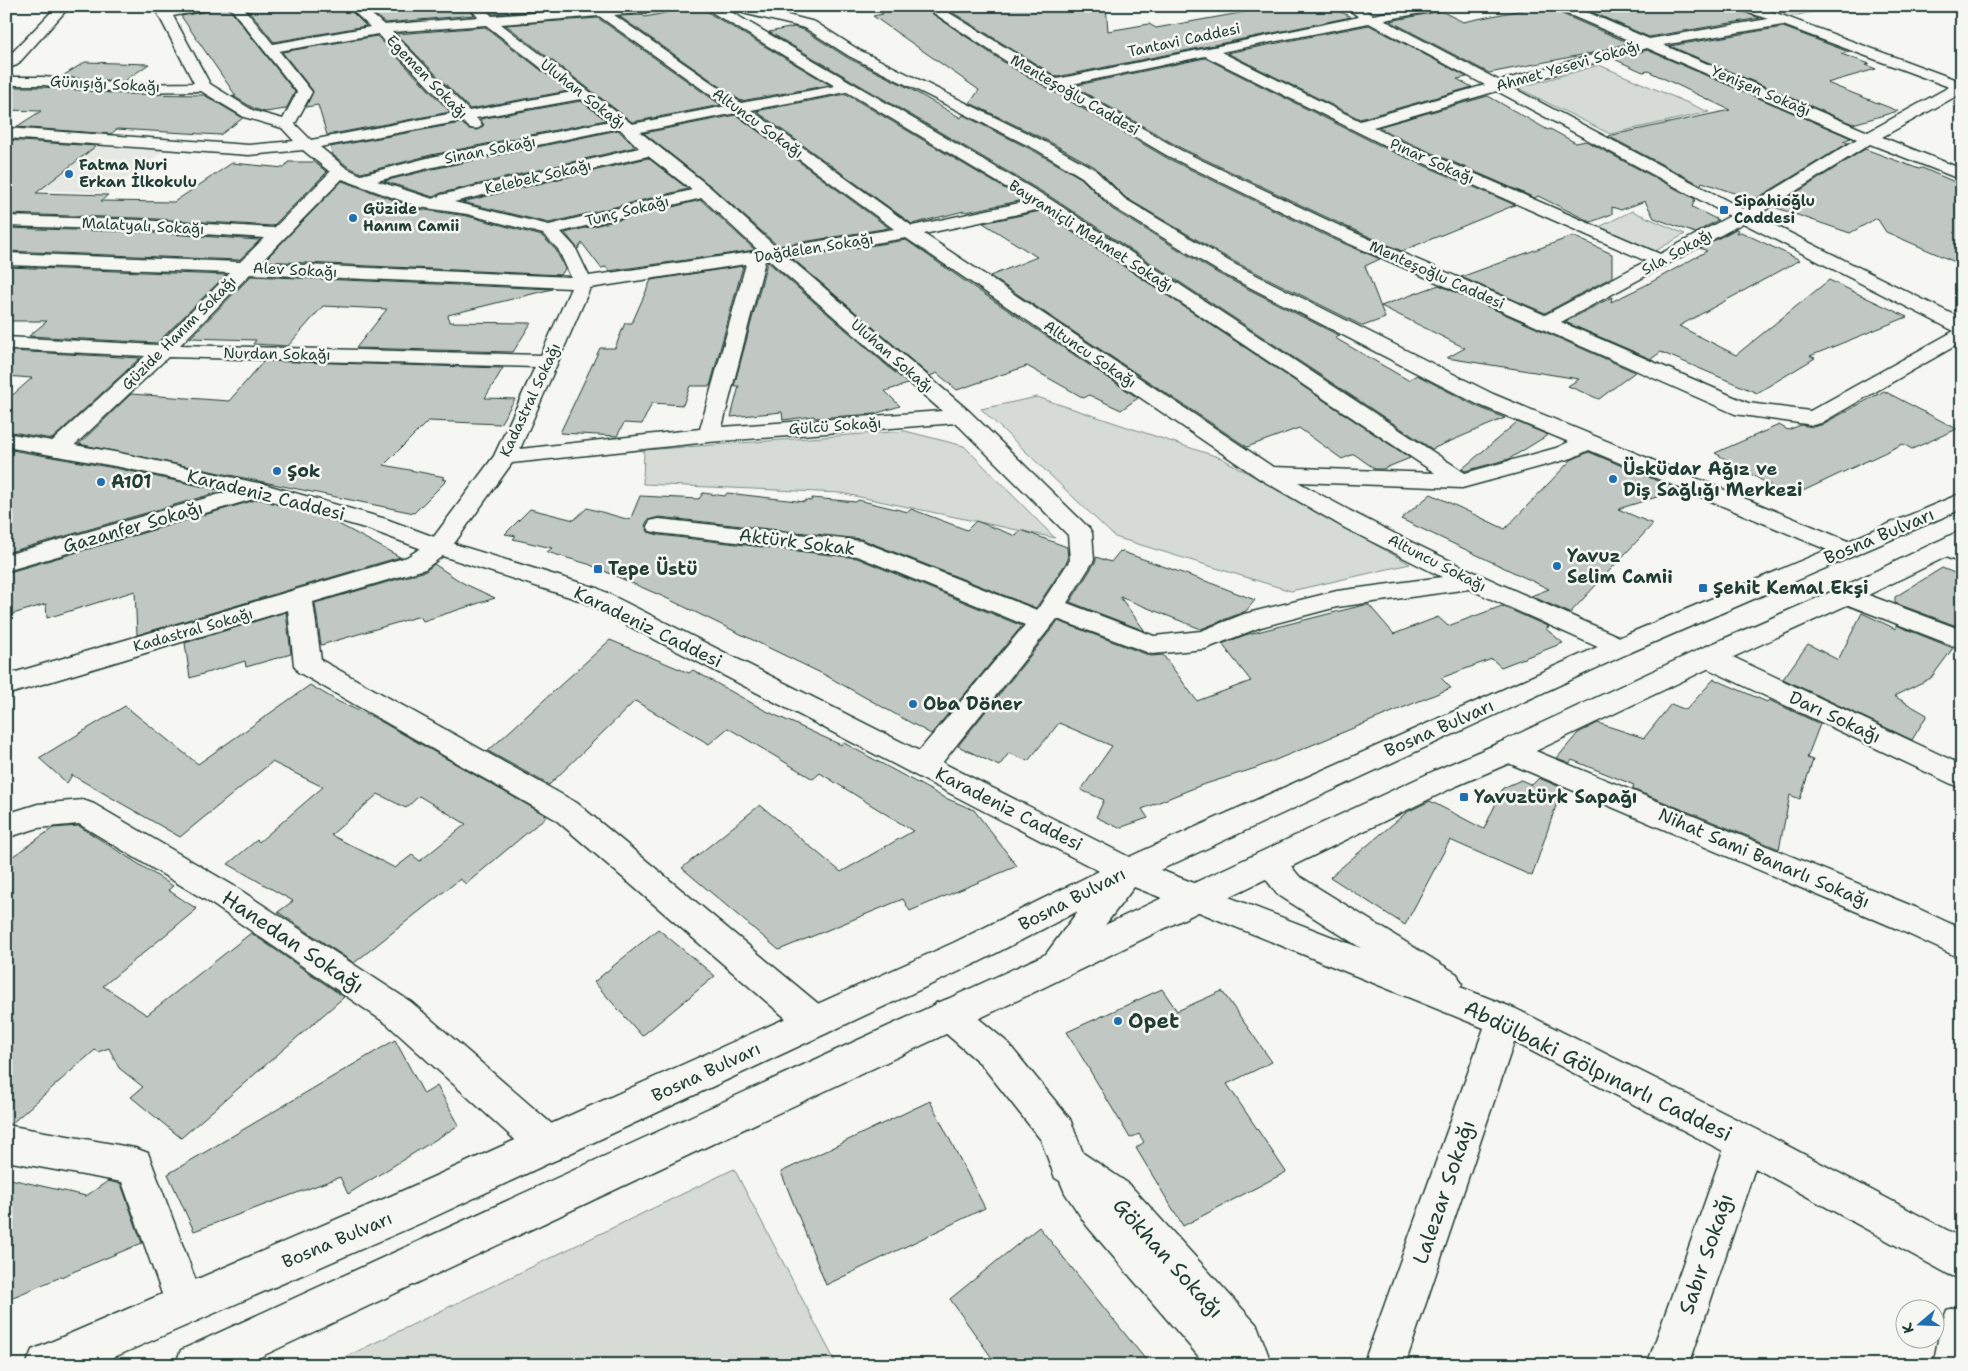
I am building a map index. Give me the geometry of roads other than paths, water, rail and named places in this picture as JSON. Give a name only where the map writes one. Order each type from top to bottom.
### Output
[{"type":"street","points":[[6,65],[12,62],[64,6]]},
{"type":"street","points":[[204,6],[165,14],[204,87],[249,114],[287,125],[307,146],[350,176],[425,203],[467,209],[549,230],[566,247],[583,283]]},
{"type":"street","points":[[235,6],[268,49],[305,92],[287,125]]},
{"type":"street","name":"Egemen Sokağı","points":[[354,6],[381,29],[498,149]]},
{"type":"street","name":"Uluhan Sokağı","points":[[474,6],[488,20],[625,126],[651,150],[705,192],[766,256],[961,416],[1080,533],[1082,560],[1047,614],[924,765]]},
{"type":"street","points":[[268,49],[381,29],[597,9],[677,6]]},
{"type":"street","name":"Bayramiçli Mehmet Sokağı","points":[[711,6],[846,88],[1044,203],[1462,481]]},
{"type":"street","points":[[729,6],[757,11],[810,25],[854,53],[1088,173],[1119,203],[1225,267],[1485,399],[1846,549]]},
{"type":"street","name":"Menteşoğlu Caddesi","points":[[929,6],[1054,84],[1174,153],[1338,232],[1743,409],[1813,418],[1962,334]]},
{"type":"street","points":[[1350,6],[1371,19],[1743,216],[1962,328]]},
{"type":"street","name":"Tantavi Caddesi","points":[[1054,84],[1207,51],[1437,6]]},
{"type":"street","name":"Yenişen Sokağı","points":[[1561,6],[1869,138],[1962,175]]},
{"type":"street","points":[[1744,6],[1961,87]]},
{"type":"street","name":"Altuncu Sokağı","points":[[597,9],[909,232],[1268,474],[1305,496],[1470,581],[1620,646]]},
{"type":"street","name":"Ahmet Yesevi Sokağı","points":[[1357,127],[1648,43],[1783,21]]},
{"type":"street","name":"Pınar Sokağı","points":[[1207,51],[1406,150],[1661,261]]},
{"type":"street","name":"Günışığı Sokağı","points":[[6,81],[124,88],[204,87]]},
{"type":"street","name":"Sıla Sokağı","points":[[1545,323],[1743,216],[1869,138],[1961,87]]},
{"type":"street","name":"Sinan Sokağı","points":[[350,176],[846,88]]},
{"type":"street","points":[[6,133],[249,150],[307,146],[584,94]]},
{"type":"street","name":"Kelebek Sokağı","points":[[425,203],[651,150]]},
{"type":"street","name":"Güzide Hanım Sokağı","points":[[57,449],[163,351],[279,234],[350,176]]},
{"type":"street","name":"Tunç Sokağı","points":[[549,230],[705,192]]},
{"type":"street","name":"Dağdelen Sokağı","points":[[583,283],[766,256],[909,232],[1044,203]]},
{"type":"street","name":"Malatyalı Sokağı","points":[[6,221],[139,225],[279,234]]},
{"type":"street","points":[[709,435],[766,256]]},
{"type":"street","name":"Alev Sokağı","points":[[6,260],[583,283]]},
{"type":"street","name":"Kadastral Sokağı","points":[[6,685],[416,563],[439,547],[505,457],[583,283]]},
{"type":"street","name":"Nurdan Sokağı","points":[[6,343],[163,351],[549,360]]},
{"type":"street","name":"Gülcü Sokağı","points":[[505,457],[709,435],[961,416]]},
{"type":"street","name":"Karadeniz Caddesi","points":[[6,440],[120,460],[259,490],[378,524],[439,547],[588,594],[1128,871],[1195,897]]},
{"type":"street","points":[[1268,474],[1462,481],[1564,453],[1588,442]]},
{"type":"street","name":"Gazanfer Sokağı","points":[[6,563],[259,490]]},
{"type":"street","name":"Bosna Bulvarı","points":[[47,1365],[408,1209],[965,953],[1128,871],[1620,646],[1962,500]]},
{"type":"street","name":"Aktürk Sokak","points":[[658,526],[861,550],[1047,614],[1152,645],[1205,640],[1253,620],[1338,598],[1470,581]]},
{"type":"street","name":"Bosna Bulvarı","points":[[196,1365],[1056,964],[1444,780],[1509,752],[1708,657],[1955,547]]},
{"type":"street","points":[[1848,596],[1962,640]]},
{"type":"street","points":[[300,599],[308,665],[566,811],[815,1022]]},
{"type":"street","name":"Darı Sokağı","points":[[1708,657],[1962,778]]},
{"type":"street","name":"Nihat Sami Banarlı Sokağı","points":[[1509,752],[1906,918],[1962,945]]},
{"type":"street","name":"Hanedan Sokağı","points":[[6,826],[38,816],[83,812],[222,895],[399,1012],[548,1145]]},
{"type":"street","points":[[1270,863],[1288,885],[1504,1020]]},
{"type":"street","points":[[1056,964],[1128,871]]},
{"type":"street","name":"Abdülbaki Gölpınarlı Caddesi","points":[[1195,897],[1504,1020],[1745,1144],[1962,1260]]},
{"type":"street","name":"Gökhan Sokağı","points":[[948,1014],[977,1062],[1042,1141],[1068,1165],[1115,1197],[1242,1340],[1251,1365]]},
{"type":"street","name":"Lalezar Sokağı","points":[[1384,1365],[1504,1020]]},
{"type":"street","points":[[6,1143],[135,1166],[185,1305]]},
{"type":"street","name":"Sabır Sokağı","points":[[1668,1365],[1745,1144]]},
{"type":"street","name":"Gökhan Sokağı","points":[[1068,1165],[1101,1212],[1230,1361],[1238,1365]]},
{"type":"street","points":[[1954,1365],[1962,1325]]},
{"type":"place","name":"Fatma Nuri Erkan İlkokulu","points":[[69,174]]},
{"type":"place","name":"Sipahioğlu Caddesi","points":[[1724,210]]},
{"type":"place","name":"Güzide Hanım Camii","points":[[353,218]]},
{"type":"place","name":"Şok","points":[[277,471]]},
{"type":"place","name":"Üsküdar Ağız ve Diş Sağlığı Merkezi","points":[[1613,479]]},
{"type":"place","name":"A101","points":[[101,482]]},
{"type":"place","name":"Yavuz Selim Camii","points":[[1557,566]]},
{"type":"place","name":"Tepe Üstü","points":[[598,569]]},
{"type":"place","name":"Şehit Kemal Ekşi","points":[[1703,588]]},
{"type":"place","name":"Oba Döner","points":[[913,704]]},
{"type":"place","name":"Yavuztürk Sapağı","points":[[1464,797]]},
{"type":"place","name":"Opet","points":[[1118,1021]]}]
